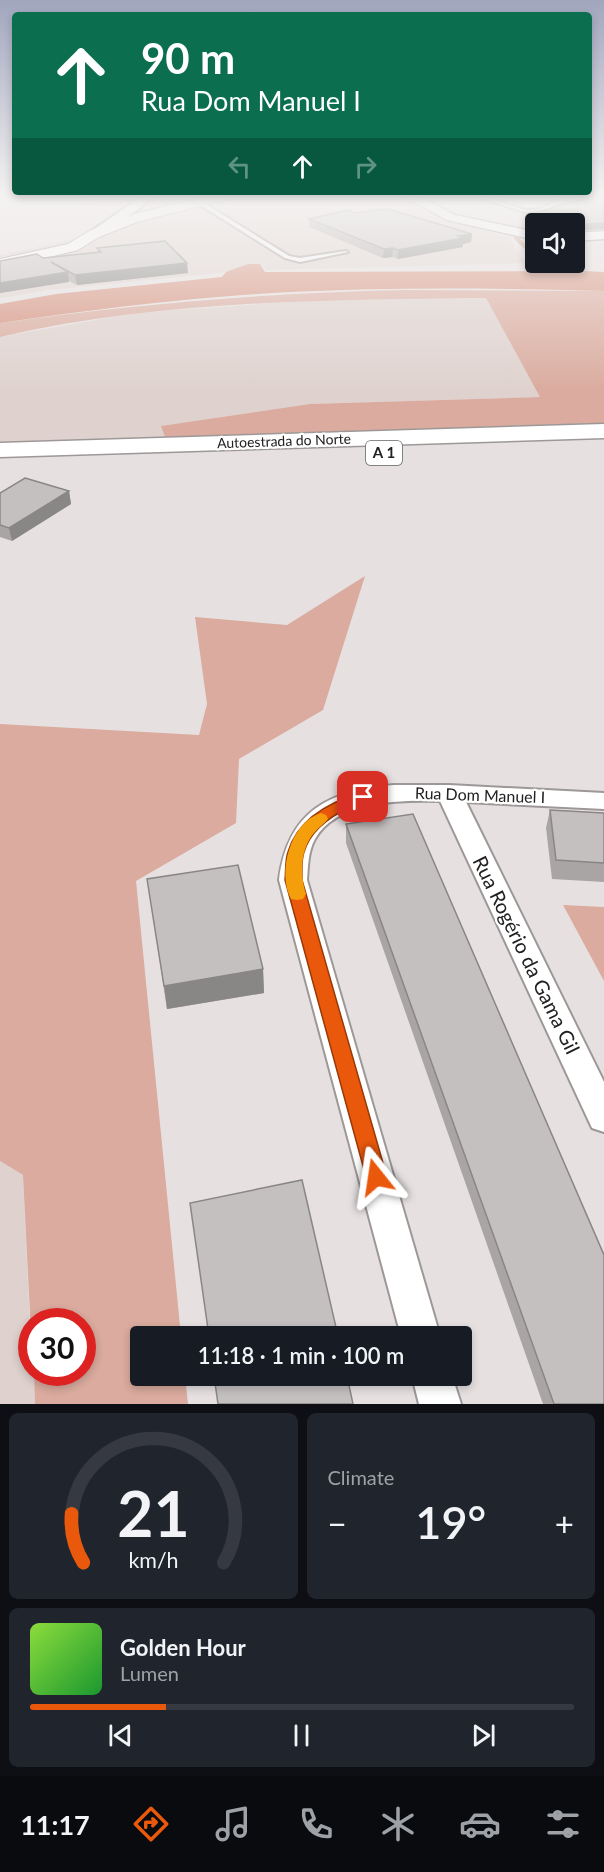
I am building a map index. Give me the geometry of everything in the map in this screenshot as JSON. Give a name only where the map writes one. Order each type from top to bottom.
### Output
[{"type":"highway","name":"Autoestrada do Norte","points":[[0,465],[164,452],[604,431]]},
{"type":"highway","name":"Autoestrada do Norte","points":[[0,450],[164,452],[604,446]]},
{"type":"main road","points":[[0,264],[17,261]]},
{"type":"street","name":"Rua Dom Manuel I","points":[[418,1326],[293,880],[296,852],[307,830],[324,815],[363,797],[403,792],[604,801]]},
{"type":"street","name":"Rua Rogério da Gama Gil","points":[[449,793],[604,1117]]},
{"type":"street","points":[[435,1386],[440,1404]]},
{"type":"shaded area","points":[[0,261],[525,262],[266,270],[261,264],[248,264],[232,271],[218,273],[49,290],[0,298]]},
{"type":"shaded area","points":[[248,264],[260,264],[265,272],[604,272],[604,291],[447,288],[290,292],[145,304],[0,323],[0,304],[56,294],[222,277],[226,272]]},
{"type":"shaded area","points":[[402,290],[604,291],[604,423],[165,437],[161,426],[310,404],[540,397],[486,298],[242,304],[120,316],[0,337],[0,323],[101,310],[201,300]]},
{"type":"shaded area","points":[[486,298],[541,397],[310,404],[162,426],[165,437],[0,442],[0,337],[134,313],[318,300]]},
{"type":"shaded area","points":[[365,576],[323,710],[239,759],[236,823],[136,881],[180,1326],[130,1326],[130,1386],[186,1386],[188,1404],[35,1404],[34,1386],[96,1386],[96,1308],[30,1308],[23,1175],[0,1161],[0,724],[199,735],[207,704],[195,617],[287,625]]},
{"type":"shaded area","points":[[563,905],[604,907],[604,981]]},
{"type":"shaded area","points":[[0,1161],[23,1175],[29,1308],[18,1308],[18,1386],[34,1386],[35,1404],[0,1404]]},
{"type":"building","points":[[0,261],[185,261],[187,263],[75,275],[51,262],[68,272],[0,283]]},
{"type":"building","points":[[25,478],[69,491],[9,528],[0,525],[0,493]]},
{"type":"building","points":[[550,810],[604,813],[604,863],[556,860]]},
{"type":"building","points":[[413,814],[604,1255],[604,1404],[554,1404],[346,824]]},
{"type":"building","points":[[238,865],[263,969],[164,986],[147,879]]},
{"type":"building","points":[[302,1180],[336,1326],[208,1326],[190,1203]]},
{"type":"building","points":[[215,1386],[349,1386],[353,1404],[218,1404]]},
{"type":"waterway","points":[[542,278],[543,273]]},
{"type":"slow traffic","points":[[297,894],[293,880],[296,852],[307,830],[321,819]]},
{"type":"route","points":[[363,797],[324,815],[307,830],[296,852],[293,880],[376,1177]]}]
